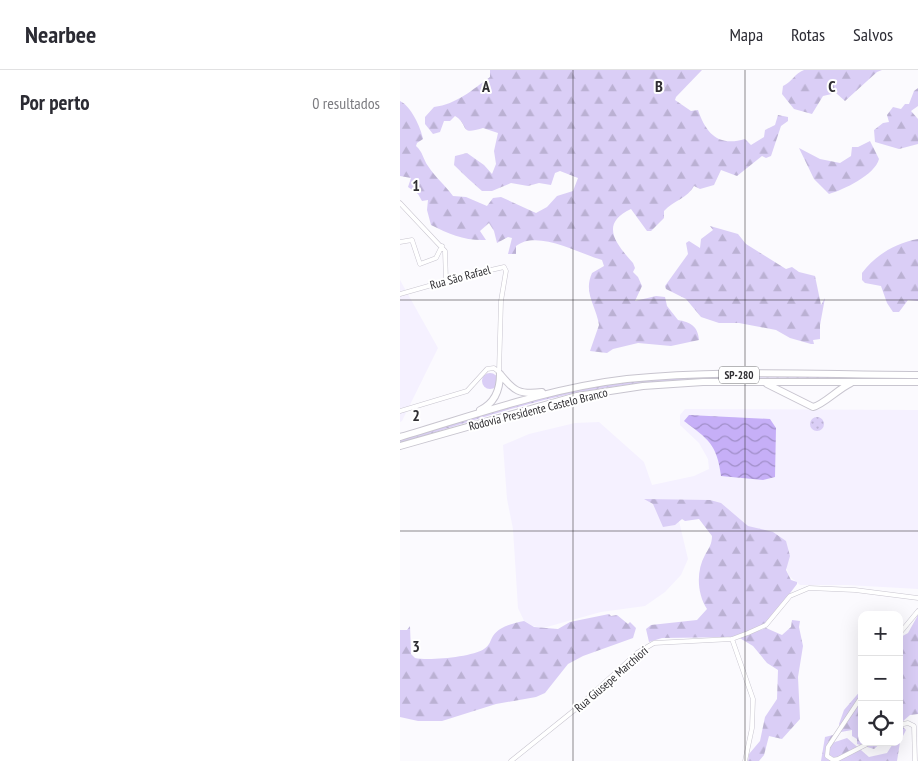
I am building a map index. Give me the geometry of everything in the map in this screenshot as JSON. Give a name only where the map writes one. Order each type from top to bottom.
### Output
[{"type":"highway","points":[[499,373],[511,387],[522,393],[560,390]]},
{"type":"highway","points":[[461,419],[484,408],[494,399],[498,390],[499,373]]},
{"type":"highway","name":"Rodovia Presidente Castelo Branco","points":[[400,437],[560,390],[626,379],[669,376],[918,375]]},
{"type":"highway","points":[[763,382],[813,407],[822,404],[840,388],[854,382]]},
{"type":"highway","name":"Rodovia Presidente Castelo Branco","points":[[400,446],[523,410],[612,390],[680,383],[918,382]]},
{"type":"street","points":[[400,203],[442,246],[447,256],[446,280]]},
{"type":"street","points":[[400,242],[412,240],[420,264],[436,258],[442,246]]},
{"type":"street","name":"Rua São Rafael","points":[[400,294],[499,266],[506,269],[501,301],[499,373]]},
{"type":"street","points":[[400,411],[467,391],[487,369],[494,368],[499,373]]},
{"type":"street","name":"Rua Giusepe Marchiori","points":[[510,761],[577,708],[648,646],[662,641],[732,639],[766,625],[790,596],[809,588],[855,590],[918,598]]},
{"type":"street","points":[[903,629],[918,611]]},
{"type":"street","points":[[732,639],[753,699],[752,728],[745,761]]},
{"type":"street","points":[[858,702],[828,747],[827,756],[833,760],[838,759],[863,746]]},
{"type":"street","points":[[903,724],[908,722],[914,726],[916,761]]},
{"type":"shaded area","points":[[400,280],[438,348],[400,422]]},
{"type":"shaded area","points":[[685,409],[918,410],[918,589],[847,585],[800,585],[789,576],[784,560],[761,537],[714,502],[679,521],[688,559],[681,575],[665,592],[645,606],[601,612],[543,628],[526,625],[518,608],[513,529],[507,499],[503,445],[529,434],[575,423],[599,422],[644,462],[652,485],[694,476],[709,469],[708,459],[699,443],[680,425],[680,415]]},
{"type":"green space","points":[[490,70],[702,70],[675,100],[691,111],[698,110],[705,126],[721,140],[736,141],[745,139],[751,145],[764,137],[765,130],[775,125],[778,115],[788,117],[788,121],[781,126],[771,156],[766,158],[762,156],[737,176],[721,170],[714,185],[700,189],[694,186],[688,194],[664,211],[664,218],[651,231],[647,231],[631,209],[615,221],[613,228],[616,242],[633,263],[635,268],[633,272],[638,277],[642,286],[635,301],[656,296],[665,297],[667,306],[678,320],[686,322],[695,328],[699,340],[671,346],[638,343],[613,349],[607,353],[590,351],[599,325],[589,293],[589,287],[592,273],[604,266],[602,260],[559,244],[535,240],[525,241],[516,246],[516,254],[508,254],[512,238],[508,237],[497,243],[494,231],[489,223],[480,231],[486,240],[457,236],[431,225],[427,210],[428,200],[422,201],[418,194],[408,187],[411,178],[400,176],[400,101],[412,112],[420,129],[423,139],[416,146],[431,170],[453,196],[466,197],[487,206],[493,198],[501,197],[536,213],[547,207],[557,196],[573,191],[578,178],[560,171],[555,173],[551,185],[539,183],[528,186],[511,183],[492,191],[482,191],[454,165],[455,156],[467,153],[484,165],[492,174],[496,164],[494,151],[498,133],[483,128],[467,130],[455,116],[450,121],[444,121],[440,132],[433,134],[425,124],[425,117],[434,107],[457,100],[477,87],[490,77]]},
{"type":"green space","points":[[804,70],[882,70],[877,72],[845,101],[836,93],[823,96],[812,114],[794,109],[782,94],[783,86]]},
{"type":"green space","points":[[918,88],[918,106],[911,111],[918,119],[918,144],[899,149],[875,142],[874,130],[883,123],[889,122],[887,115],[893,107],[901,109],[905,104],[909,104],[914,91]]},
{"type":"green space","points":[[870,141],[879,159],[876,165],[858,181],[829,194],[814,179],[799,148],[820,159],[840,163],[851,156],[852,147],[858,147]]},
{"type":"green space","points":[[710,226],[738,234],[746,244],[786,269],[792,267],[799,272],[815,276],[821,305],[825,298],[820,325],[820,339],[813,340],[814,344],[811,344],[790,338],[776,330],[739,323],[719,323],[701,317],[686,299],[666,289],[665,286],[688,254],[686,243],[689,241],[700,248],[701,239],[713,230]]},
{"type":"green space","points":[[918,239],[918,301],[908,300],[899,312],[893,312],[887,303],[881,286],[865,283],[862,280],[862,273],[880,255],[902,243]]},
{"type":"green space","points":[[490,373],[498,381],[490,389],[482,381]]},
{"type":"green space","points":[[722,376],[918,377],[918,379],[721,378],[643,383],[578,392],[552,398],[400,443],[400,439],[501,408],[579,389],[605,385]]},
{"type":"green space","points":[[814,417],[820,417],[824,424],[820,431],[814,431],[810,427],[810,421]]},
{"type":"green space","points":[[644,499],[710,500],[721,503],[748,526],[773,532],[786,541],[790,556],[786,570],[791,580],[797,582],[797,584],[769,621],[752,633],[766,628],[782,635],[791,627],[792,620],[800,621],[799,627],[803,646],[798,677],[800,719],[782,739],[769,736],[764,755],[759,761],[748,761],[749,754],[760,741],[765,717],[777,699],[778,670],[767,663],[753,646],[738,637],[662,638],[649,642],[646,629],[651,625],[697,620],[707,609],[701,596],[699,575],[702,561],[710,546],[712,536],[699,519],[685,521],[682,519],[675,525],[663,527],[653,504]]},
{"type":"green space","points":[[609,614],[611,616],[617,615],[628,624],[630,622],[636,628],[633,638],[583,656],[568,664],[545,693],[536,697],[496,704],[442,721],[418,721],[400,717],[400,630],[407,630],[410,626],[411,654],[415,658],[440,659],[478,652],[488,646],[493,636],[499,630],[515,623],[524,621],[534,627],[558,629],[570,622]]},
{"type":"green space","points":[[918,615],[918,714],[910,715],[903,721],[903,636],[908,633]]},
{"type":"green space","points":[[858,694],[858,744],[857,739],[852,736],[852,730],[841,732],[839,724],[844,710]]},
{"type":"green space","points":[[833,735],[832,743],[847,738],[869,757],[887,753],[891,746],[899,746],[897,761],[821,761],[825,737]]},
{"type":"green space","points":[[864,746],[877,746],[874,749]]},
{"type":"water","points":[[689,415],[770,419],[776,428],[775,477],[763,480],[721,476],[717,456],[710,443],[684,421]]}]
